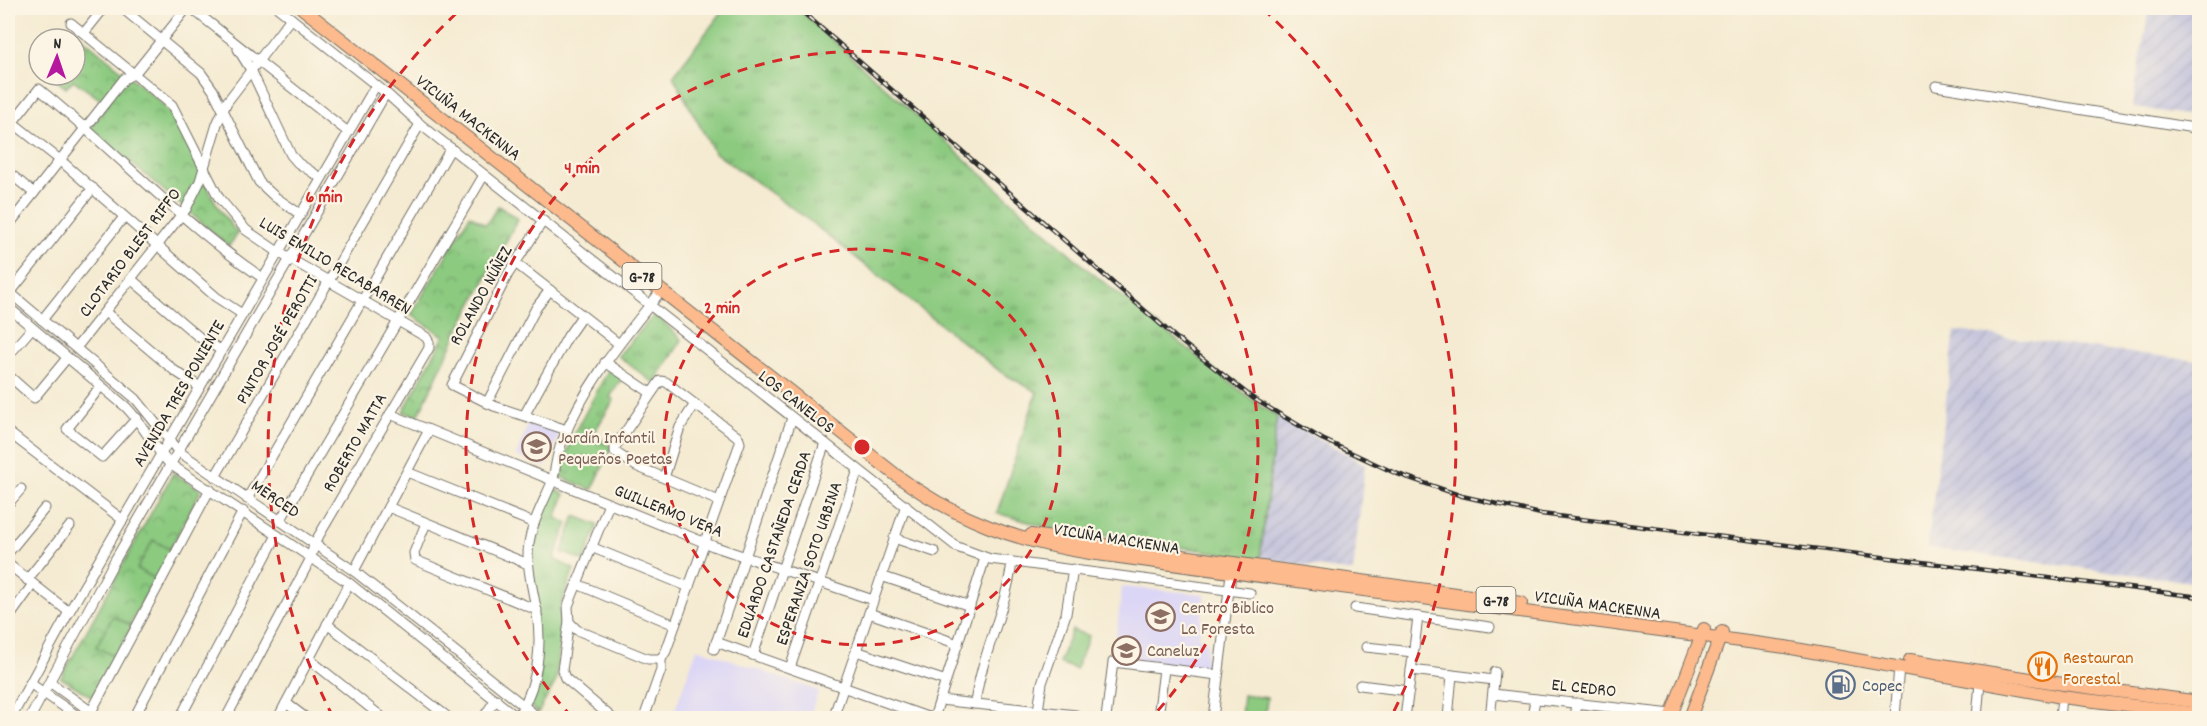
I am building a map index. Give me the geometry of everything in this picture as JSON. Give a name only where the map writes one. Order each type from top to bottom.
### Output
[{"type":"main road","name":"VICUÑA MACKENNA","points":[[302,8],[907,484],[946,508],[992,529],[1070,550],[1232,567],[1703,632],[2062,697],[2199,714]]},
{"type":"main road","points":[[1671,716],[1703,632]]},
{"type":"main road","name":"VICUÑA MACKENNA","points":[[1721,635],[2199,702]]},
{"type":"main road","points":[[1691,718],[1721,635]]},
{"type":"street","points":[[87,29],[104,8]]},
{"type":"street","points":[[122,8],[201,73],[260,182],[274,197],[300,214]]},
{"type":"street","points":[[8,226],[124,79],[135,73],[189,8],[348,132]]},
{"type":"street","name":"VICUÑA MACKENNA","points":[[278,8],[386,93]]},
{"type":"street","name":"CLOTARIO BLEST RIFFO","points":[[76,348],[182,214],[197,189],[223,110],[291,18]]},
{"type":"street","name":"LUIS EMILIO RECABARREN","points":[[71,23],[76,27]]},
{"type":"street","name":"LUIS EMILIO RECABARREN","points":[[87,35],[172,105],[214,189],[239,224],[278,252],[426,337],[429,342]]},
{"type":"street","points":[[232,41],[251,70],[291,155],[298,163],[321,178]]},
{"type":"street","name":"AVENIDA TRES PONIENTE","points":[[11,718],[32,684],[69,612],[376,85]]},
{"type":"street","points":[[1936,86],[2199,129]]},
{"type":"street","points":[[243,314],[221,300],[60,160],[10,125],[39,89],[86,127],[182,214],[263,278]]},
{"type":"street","name":"AVENIDA TRES PONIENTE","points":[[30,718],[46,693],[115,560],[386,93]]},
{"type":"street","name":"LOS CANELOS","points":[[386,93],[420,124],[484,175],[957,547],[985,558],[1250,593]]},
{"type":"street","name":"PINTOR JOSÉ PEROTTI","points":[[215,477],[420,124]]},
{"type":"street","points":[[192,144],[211,146]]},
{"type":"street","points":[[247,499],[451,148]]},
{"type":"street","points":[[8,172],[34,193]]},
{"type":"street","points":[[280,521],[484,175]]},
{"type":"street","points":[[9,292],[93,188]]},
{"type":"street","points":[[197,189],[214,189]]},
{"type":"street","points":[[42,320],[124,217]]},
{"type":"street","name":"ROLANDO NÚÑEZ","points":[[487,403],[452,387],[452,379],[514,262],[543,221]]},
{"type":"street","points":[[514,262],[619,344]]},
{"type":"street","points":[[131,279],[200,337],[222,350]]},
{"type":"street","points":[[550,290],[536,308],[487,403],[567,430]]},
{"type":"street","points":[[517,718],[524,706],[538,662],[537,610],[528,564],[534,523],[553,480],[560,445],[605,362],[662,291]]},
{"type":"street","name":"MERCED","points":[[9,292],[140,403],[178,451],[354,571],[539,718]]},
{"type":"street","name":"MERCED","points":[[8,307],[136,418],[170,464],[349,583],[517,718]]},
{"type":"street","points":[[105,312],[175,371],[200,387]]},
{"type":"street","points":[[525,414],[568,336],[582,316]]},
{"type":"street","points":[[8,356],[32,328]]},
{"type":"street","name":"ROBERTO MATTA","points":[[226,718],[311,558],[314,544],[429,342]]},
{"type":"street","points":[[8,375],[34,398],[67,358]]},
{"type":"street","points":[[605,362],[651,393]]},
{"type":"street","points":[[644,718],[661,670],[661,659],[689,587],[704,543],[719,501],[740,440],[662,380],[615,447],[615,452],[625,460],[719,501]]},
{"type":"street","points":[[101,386],[67,429],[102,457],[136,418]]},
{"type":"street","points":[[664,478],[680,427],[695,404]]},
{"type":"street","name":"GUILLERMO VERA","points":[[390,414],[704,543],[873,600]]},
{"type":"street","points":[[792,418],[715,646],[753,655],[932,718],[940,700],[985,558]]},
{"type":"street","points":[[354,571],[429,430]]},
{"type":"street","points":[[8,432],[123,520]]},
{"type":"street","name":"EDUARDO CASTAÑEDA CERDA","points":[[753,655],[825,444]]},
{"type":"street","name":"ESPERANZA SOTO URBINA","points":[[790,668],[858,470]]},
{"type":"street","points":[[406,472],[534,523]]},
{"type":"street","points":[[8,504],[21,489]]},
{"type":"street","points":[[91,712],[210,489]]},
{"type":"street","points":[[609,504],[568,606],[569,622],[562,674],[612,718]]},
{"type":"street","points":[[833,718],[906,505]]},
{"type":"street","points":[[388,507],[528,564]]},
{"type":"street","points":[[8,553],[45,508]]},
{"type":"street","points":[[134,718],[243,511]]},
{"type":"street","points":[[426,523],[413,558],[537,610]]},
{"type":"street","points":[[8,619],[30,582],[69,526]]},
{"type":"street","points":[[180,718],[277,535]]},
{"type":"street","points":[[894,538],[935,552]]},
{"type":"street","points":[[591,548],[689,587]]},
{"type":"street","points":[[103,554],[115,560]]},
{"type":"street","points":[[975,704],[980,675],[1006,599],[1012,562]]},
{"type":"street","points":[[8,565],[69,612]]},
{"type":"street","points":[[1213,718],[1232,567]]},
{"type":"street","points":[[1038,711],[1042,683],[1066,614],[1073,569]]},
{"type":"street","points":[[881,576],[970,606]]},
{"type":"street","points":[[278,718],[349,583]]},
{"type":"street","points":[[577,584],[675,625]]},
{"type":"street","points":[[1355,608],[1490,627]]},
{"type":"street","points":[[869,613],[958,644]]},
{"type":"street","points":[[1406,718],[1418,617]]},
{"type":"street","points":[[569,622],[577,630],[651,660],[661,659]]},
{"type":"street","points":[[327,624],[449,718]]},
{"type":"street","points":[[1366,647],[1413,652]]},
{"type":"street","points":[[856,651],[946,681]]},
{"type":"street","points":[[309,659],[384,718]]},
{"type":"street","points":[[1106,718],[1113,662],[1218,675]]},
{"type":"street","points":[[1895,718],[1899,666]]},
{"type":"street","points":[[1158,718],[1164,669]]},
{"type":"street","points":[[1411,670],[1452,675],[1495,676],[1490,718]]},
{"type":"street","points":[[1448,718],[1452,675]]},
{"type":"street","points":[[1977,718],[1980,682]]},
{"type":"street","points":[[51,683],[100,718]]},
{"type":"street","points":[[32,684],[80,718]]},
{"type":"street","points":[[1360,685],[1409,691]]},
{"type":"street","name":"EL CEDRO","points":[[1492,694],[1671,716]]},
{"type":"street","points":[[2060,718],[2062,697]]},
{"type":"street","points":[[483,718],[496,699]]},
{"type":"street","points":[[1532,718],[1535,699]]},
{"type":"street","points":[[940,700],[1076,715]]},
{"type":"street","points":[[286,703],[306,718]]},
{"type":"street","points":[[1575,718],[1577,703]]},
{"type":"street","points":[[1000,718],[1002,707]]},
{"type":"street","points":[[1275,718],[1281,718]]},
{"type":"shaded area","points":[[2149,8],[2199,8],[2199,117],[2132,107]]},
{"type":"shaded area","points":[[1955,331],[2199,361],[2199,583],[1927,548]]},
{"type":"shaded area","points":[[1277,416],[1365,464],[1353,572],[1260,559]]},
{"type":"shaded area","name":"Jardín Infantil Pequeños Poetas","points":[[529,421],[557,431],[558,438],[545,467],[516,456]]},
{"type":"shaded area","name":"Centro Biblico La Foresta","points":[[1122,587],[1205,594],[1199,638],[1207,641],[1205,667],[1113,660]]},
{"type":"shaded area","points":[[697,648],[819,691],[809,718],[672,718]]},
{"type":"green space","points":[[725,8],[797,8],[1087,269],[1260,406],[1277,416],[1260,559],[1049,528],[997,513],[1037,392],[1001,372],[802,215],[714,152],[673,76]]},
{"type":"green space","points":[[87,42],[158,100],[171,115],[190,148],[215,201],[225,218],[238,233],[229,246],[90,128],[108,105],[83,87],[87,87]]},
{"type":"green space","points":[[498,206],[518,219],[460,327],[418,416],[403,412],[444,336],[411,315],[470,215],[486,225]]},
{"type":"green space","points":[[655,314],[682,340],[654,383],[618,356]]},
{"type":"green space","points":[[609,369],[622,378],[610,397],[614,400],[593,434],[612,447],[592,490],[558,476],[574,434]]},
{"type":"green space","points":[[173,473],[201,490],[92,697],[61,678]]},
{"type":"green space","points":[[555,489],[565,494],[556,518],[568,523],[554,559],[574,569],[560,608],[561,630],[556,681],[538,713],[529,705],[537,679],[532,541],[550,491]]},
{"type":"green space","points":[[575,516],[598,525],[584,561],[562,552]]},
{"type":"green space","points":[[153,540],[171,550],[156,579],[137,569]]},
{"type":"green space","points":[[113,616],[132,626],[115,657],[96,647]]},
{"type":"green space","points":[[1072,630],[1089,636],[1076,669],[1059,663]]},
{"type":"green space","points":[[1243,695],[1267,698],[1265,718],[1241,718]]},
{"type":"waterway","points":[[1893,685],[1893,692]]},
{"type":"railway","points":[[798,8],[1174,336],[1254,399],[1322,439],[1395,473],[1462,496],[1541,514],[2200,597]]},
{"type":"place","name":"Jardín Infantil Pequeños Poetas","points":[[537,447]]},
{"type":"place","name":"Centro Biblico La Foresta","points":[[1160,617]]},
{"type":"place","name":"Caneluz","points":[[1126,650]]},
{"type":"place","name":"Restauran Forestal","points":[[2042,667]]},
{"type":"place","name":"Copec","points":[[1841,685]]}]
